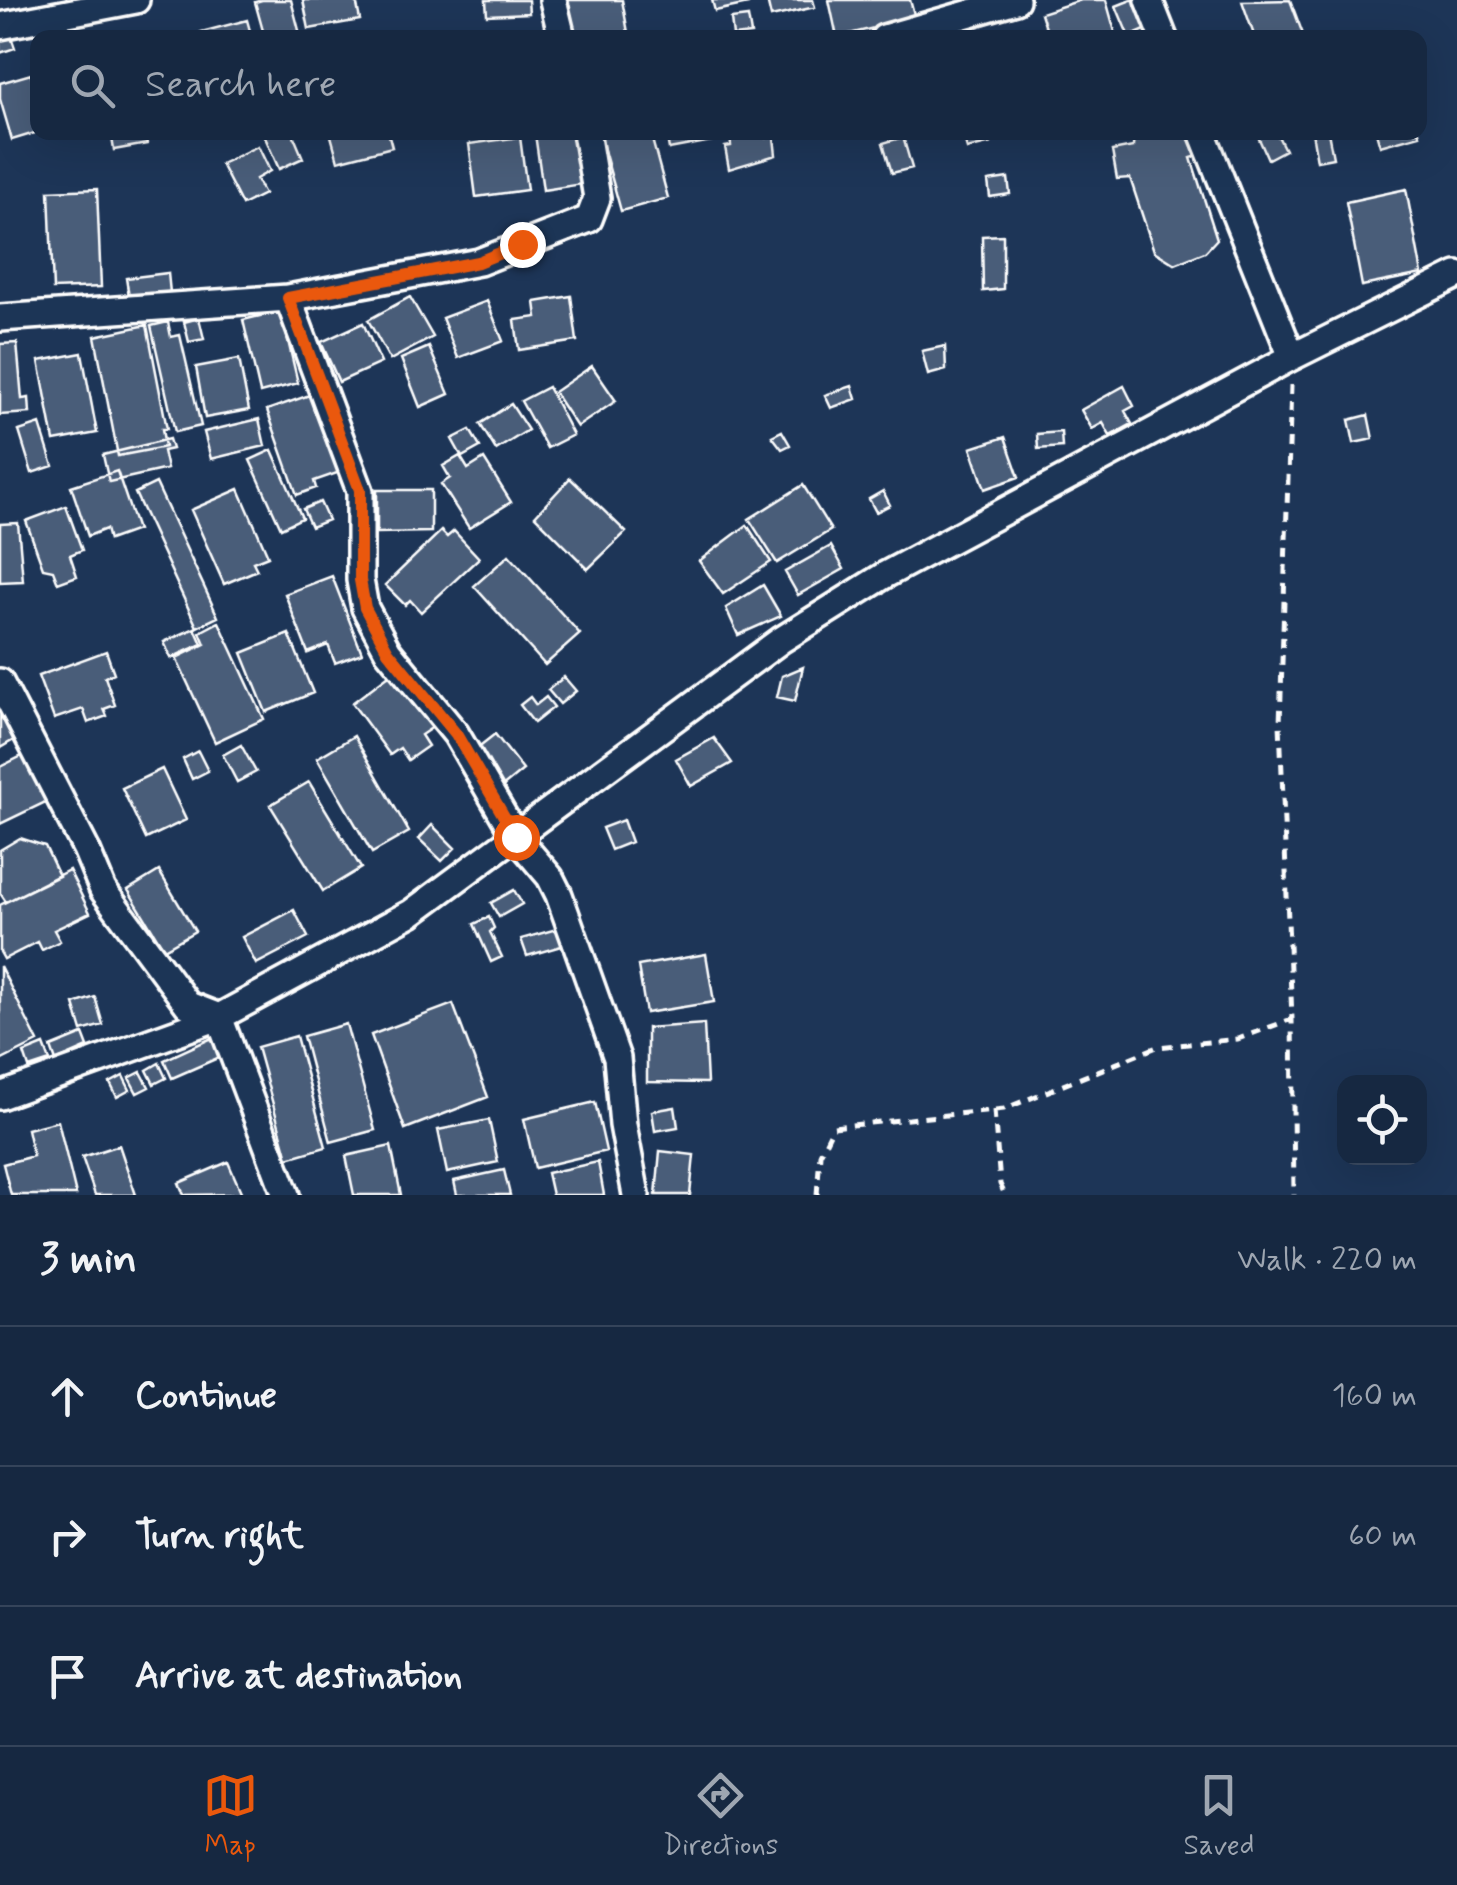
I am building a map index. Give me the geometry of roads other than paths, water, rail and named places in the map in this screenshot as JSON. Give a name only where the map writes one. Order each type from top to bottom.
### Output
[{"type":"street","points":[[0,26],[136,0]]},
{"type":"street","points":[[552,0],[560,30]]},
{"type":"street","points":[[912,30],[1016,0]]},
{"type":"street","points":[[1149,0],[1161,30]]},
{"type":"street","points":[[0,318],[288,298],[478,262],[589,218],[597,198],[587,140]]},
{"type":"street","points":[[1205,140],[1292,357]]},
{"type":"street","points":[[0,1096],[219,1017],[411,913],[781,640],[885,575],[1292,357],[1457,274]]},
{"type":"street","points":[[288,298],[360,490],[360,580],[365,608],[388,651],[456,734],[516,837],[550,877],[559,895],[617,1058],[623,1125],[636,1195]]},
{"type":"street","points":[[0,682],[103,890],[188,1005],[219,1017],[286,1195]]}]
